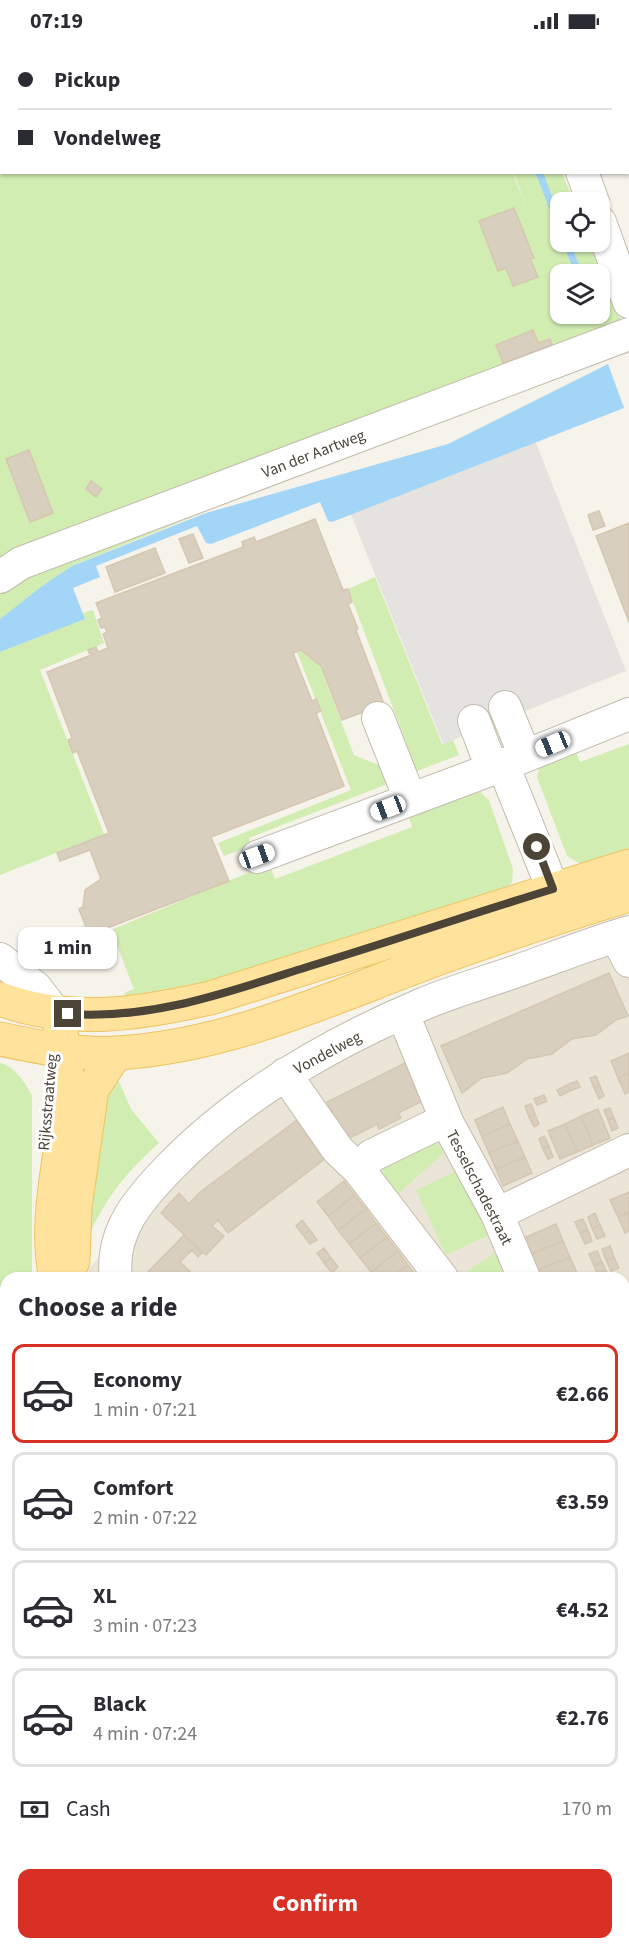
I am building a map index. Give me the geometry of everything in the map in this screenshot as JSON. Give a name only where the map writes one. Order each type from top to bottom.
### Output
[{"type":"main road","points":[[0,1039],[59,1050],[116,1053],[176,1045],[273,1020],[494,937],[629,866]]},
{"type":"main road","points":[[0,999],[55,1013],[102,1016],[136,1014],[210,998],[558,902],[629,895]]},
{"type":"main road","name":"Rijksstraatweg","points":[[55,1013],[59,1050],[68,1084],[52,1206],[50,1251],[55,1272]]},
{"type":"main road","name":"Rijksstraatweg","points":[[42,1272],[38,1254],[38,1203],[59,1050]]},
{"type":"main road","points":[[74,1272],[72,1252],[75,1207],[92,1089],[116,1053]]},
{"type":"street","points":[[583,174],[589,192]]},
{"type":"street","points":[[610,250],[629,302]]},
{"type":"street","name":"Van der Aartweg","points":[[0,577],[21,563],[629,334]]},
{"type":"street","points":[[506,707],[507,763]]},
{"type":"street","points":[[257,856],[507,763],[629,714]]},
{"type":"street","points":[[378,718],[410,800]]},
{"type":"street","points":[[474,721],[507,763],[558,902]]},
{"type":"street","name":"Vondelweg","points":[[116,1272],[116,1248],[132,1211],[144,1194],[197,1142],[285,1074],[346,1040],[422,1004],[625,943]]},
{"type":"street","points":[[0,959],[36,988],[55,1013]]},
{"type":"street","points":[[403,1014],[448,1124]]},
{"type":"street","points":[[285,1074],[338,1150],[359,1170],[437,1272]]},
{"type":"street","name":"Tesselschadestraat","points":[[359,1170],[372,1156],[435,1125],[448,1124],[496,1214],[521,1272]]},
{"type":"street","points":[[496,1214],[629,1150]]},
{"type":"shaded area","points":[[534,438],[626,671],[443,744],[350,512]]},
{"type":"shaded area","points":[[629,946],[629,1272],[85,1272],[189,1158],[263,1097],[429,1011]]},
{"type":"green space","points":[[0,174],[513,174],[530,217],[514,174],[562,174],[570,192],[550,192],[550,252],[593,252],[598,264],[550,264],[550,324],[610,324],[610,294],[624,328],[581,359],[72,566],[0,619]]},
{"type":"green space","points":[[375,577],[442,744],[453,740],[459,755],[417,771],[348,589]]},
{"type":"green space","points":[[93,610],[104,643],[40,670],[104,834],[0,875],[0,652],[84,619],[82,613]]},
{"type":"green space","points":[[301,650],[320,666],[354,755],[381,766],[390,783],[249,838],[250,846],[224,856],[218,843],[351,790],[297,652]]},
{"type":"green space","points":[[629,744],[629,859],[588,869],[567,856],[537,777],[540,765],[573,745],[580,762]]},
{"type":"green space","points":[[476,788],[489,800],[513,869],[512,882],[502,894],[168,999],[128,1003],[124,993],[134,989],[111,930],[269,864],[275,879],[412,827],[407,813]]},
{"type":"green space","points":[[0,1063],[15,1071],[32,1095],[32,1272],[0,1272]]},
{"type":"green space","points":[[114,1070],[131,1109],[159,1143],[132,1169],[112,1194],[80,1255],[100,1091]]},
{"type":"green space","points":[[434,1142],[446,1151],[398,1194],[383,1176],[384,1165]]},
{"type":"green space","points":[[459,1170],[489,1235],[446,1255],[416,1190]]},
{"type":"green space","points":[[500,1249],[510,1272],[467,1272]]},
{"type":"water","points":[[608,364],[624,408],[332,522],[328,521],[320,502],[211,544],[206,543],[197,526],[96,566],[100,577],[73,588],[85,619],[0,652],[0,619],[72,566],[206,513],[448,444]]},
{"type":"building","points":[[514,208],[534,258],[530,259],[538,277],[513,286],[506,268],[498,271],[479,221]]},
{"type":"building","points":[[533,330],[538,343],[550,339],[552,345],[503,363],[496,345]]},
{"type":"building","points":[[29,450],[53,513],[30,522],[6,459]]},
{"type":"building","points":[[91,481],[102,489],[96,497],[86,489]]},
{"type":"building","points":[[599,511],[605,526],[593,530],[588,515]]},
{"type":"building","points":[[315,519],[343,590],[348,589],[352,602],[348,604],[358,629],[356,630],[384,704],[342,720],[321,666],[301,650],[293,653],[312,701],[316,699],[321,711],[316,713],[344,786],[211,837],[229,881],[89,935],[79,909],[83,907],[85,890],[101,879],[90,850],[60,861],[57,853],[109,833],[77,751],[73,753],[68,740],[72,738],[47,672],[94,654],[89,653],[88,650],[96,647],[98,652],[108,648],[103,634],[107,632],[105,627],[101,628],[98,620],[102,618],[96,603],[243,547],[242,542],[254,537],[256,542]]},
{"type":"building","points":[[629,523],[629,622],[596,536]]},
{"type":"building","points":[[193,534],[203,558],[189,563],[179,539]]},
{"type":"building","points":[[155,548],[165,573],[115,592],[106,567]]},
{"type":"building","points":[[609,973],[628,1016],[616,1020],[596,1035],[572,1039],[552,1054],[527,1059],[507,1073],[482,1078],[462,1093],[441,1046]]},
{"type":"building","points":[[629,1053],[629,1073],[618,1078],[611,1061]]},
{"type":"building","points":[[411,1060],[429,1098],[398,1113],[401,1118],[379,1129],[377,1124],[346,1140],[327,1102]]},
{"type":"building","points":[[629,1073],[629,1092],[625,1094],[618,1078]]},
{"type":"building","points":[[596,1076],[600,1086],[594,1088],[590,1078]]},
{"type":"building","points":[[577,1081],[580,1087],[570,1091],[567,1085]]},
{"type":"building","points":[[567,1085],[570,1091],[560,1096],[557,1090]]},
{"type":"building","points":[[600,1086],[604,1096],[599,1099],[594,1088]]},
{"type":"building","points":[[544,1095],[547,1101],[537,1105],[534,1099]]},
{"type":"building","points":[[531,1104],[535,1114],[529,1117],[525,1106]]},
{"type":"building","points":[[503,1107],[510,1124],[482,1137],[475,1120]]},
{"type":"building","points":[[610,1108],[614,1118],[608,1120],[604,1110]]},
{"type":"building","points":[[598,1109],[610,1138],[593,1145],[581,1116]]},
{"type":"building","points":[[535,1114],[539,1124],[534,1127],[529,1117]]},
{"type":"building","points":[[581,1116],[593,1145],[577,1152],[565,1124]]},
{"type":"building","points":[[614,1118],[618,1128],[612,1131],[608,1120]]},
{"type":"building","points":[[297,1120],[326,1158],[228,1233],[218,1220],[212,1226],[224,1236],[206,1255],[161,1213],[179,1193],[189,1204],[199,1193]]},
{"type":"building","points":[[510,1124],[518,1141],[489,1153],[482,1137]]},
{"type":"building","points":[[565,1124],[577,1152],[560,1159],[548,1131]]},
{"type":"building","points":[[544,1136],[549,1146],[543,1149],[539,1139]]},
{"type":"building","points":[[518,1141],[525,1157],[496,1169],[489,1153]]},
{"type":"building","points":[[549,1146],[553,1157],[548,1159],[543,1149]]},
{"type":"building","points":[[525,1157],[532,1173],[503,1186],[496,1169]]},
{"type":"building","points":[[344,1181],[355,1195],[328,1216],[317,1202]]},
{"type":"building","points":[[629,1192],[629,1212],[618,1217],[610,1200]]},
{"type":"building","points":[[355,1195],[366,1209],[338,1230],[328,1216]]},
{"type":"building","points":[[366,1209],[376,1223],[349,1244],[338,1230]]},
{"type":"building","points":[[629,1212],[629,1231],[625,1233],[618,1217]]},
{"type":"building","points":[[595,1213],[600,1225],[592,1228],[588,1217]]},
{"type":"building","points":[[583,1219],[588,1230],[580,1233],[575,1222]]},
{"type":"building","points":[[302,1220],[310,1230],[303,1235],[296,1226]]},
{"type":"building","points":[[376,1223],[387,1237],[360,1258],[349,1244]]},
{"type":"building","points":[[556,1224],[563,1241],[531,1254],[524,1238]]},
{"type":"building","points":[[600,1225],[605,1236],[597,1239],[592,1228]]},
{"type":"building","points":[[310,1230],[317,1240],[310,1244],[303,1235]]},
{"type":"building","points":[[588,1230],[592,1241],[585,1244],[580,1233]]},
{"type":"building","points":[[184,1235],[202,1253],[198,1257],[192,1250],[180,1262],[191,1272],[148,1272]]},
{"type":"building","points":[[387,1237],[398,1251],[371,1272],[360,1258]]},
{"type":"building","points":[[563,1241],[570,1257],[538,1270],[531,1254]]},
{"type":"building","points":[[610,1246],[614,1257],[606,1260],[602,1249]]},
{"type":"building","points":[[324,1248],[331,1258],[324,1263],[317,1253]]},
{"type":"building","points":[[398,1251],[408,1265],[398,1272],[371,1272]]},
{"type":"building","points":[[597,1251],[602,1262],[594,1266],[589,1254]]},
{"type":"building","points":[[570,1257],[577,1272],[539,1272],[538,1270]]},
{"type":"building","points":[[614,1257],[619,1268],[611,1271],[606,1260]]},
{"type":"building","points":[[331,1258],[338,1267],[331,1272],[324,1263]]},
{"type":"building","points":[[602,1262],[607,1272],[597,1272],[594,1266]]},
{"type":"building","points":[[408,1265],[413,1272],[398,1272]]},
{"type":"waterway","points":[[540,174],[550,200]]},
{"type":"waterway","points":[[570,252],[575,264]]},
{"type":"route","points":[[68,1014],[102,1016],[136,1014],[210,998],[553,889],[537,847]]}]
